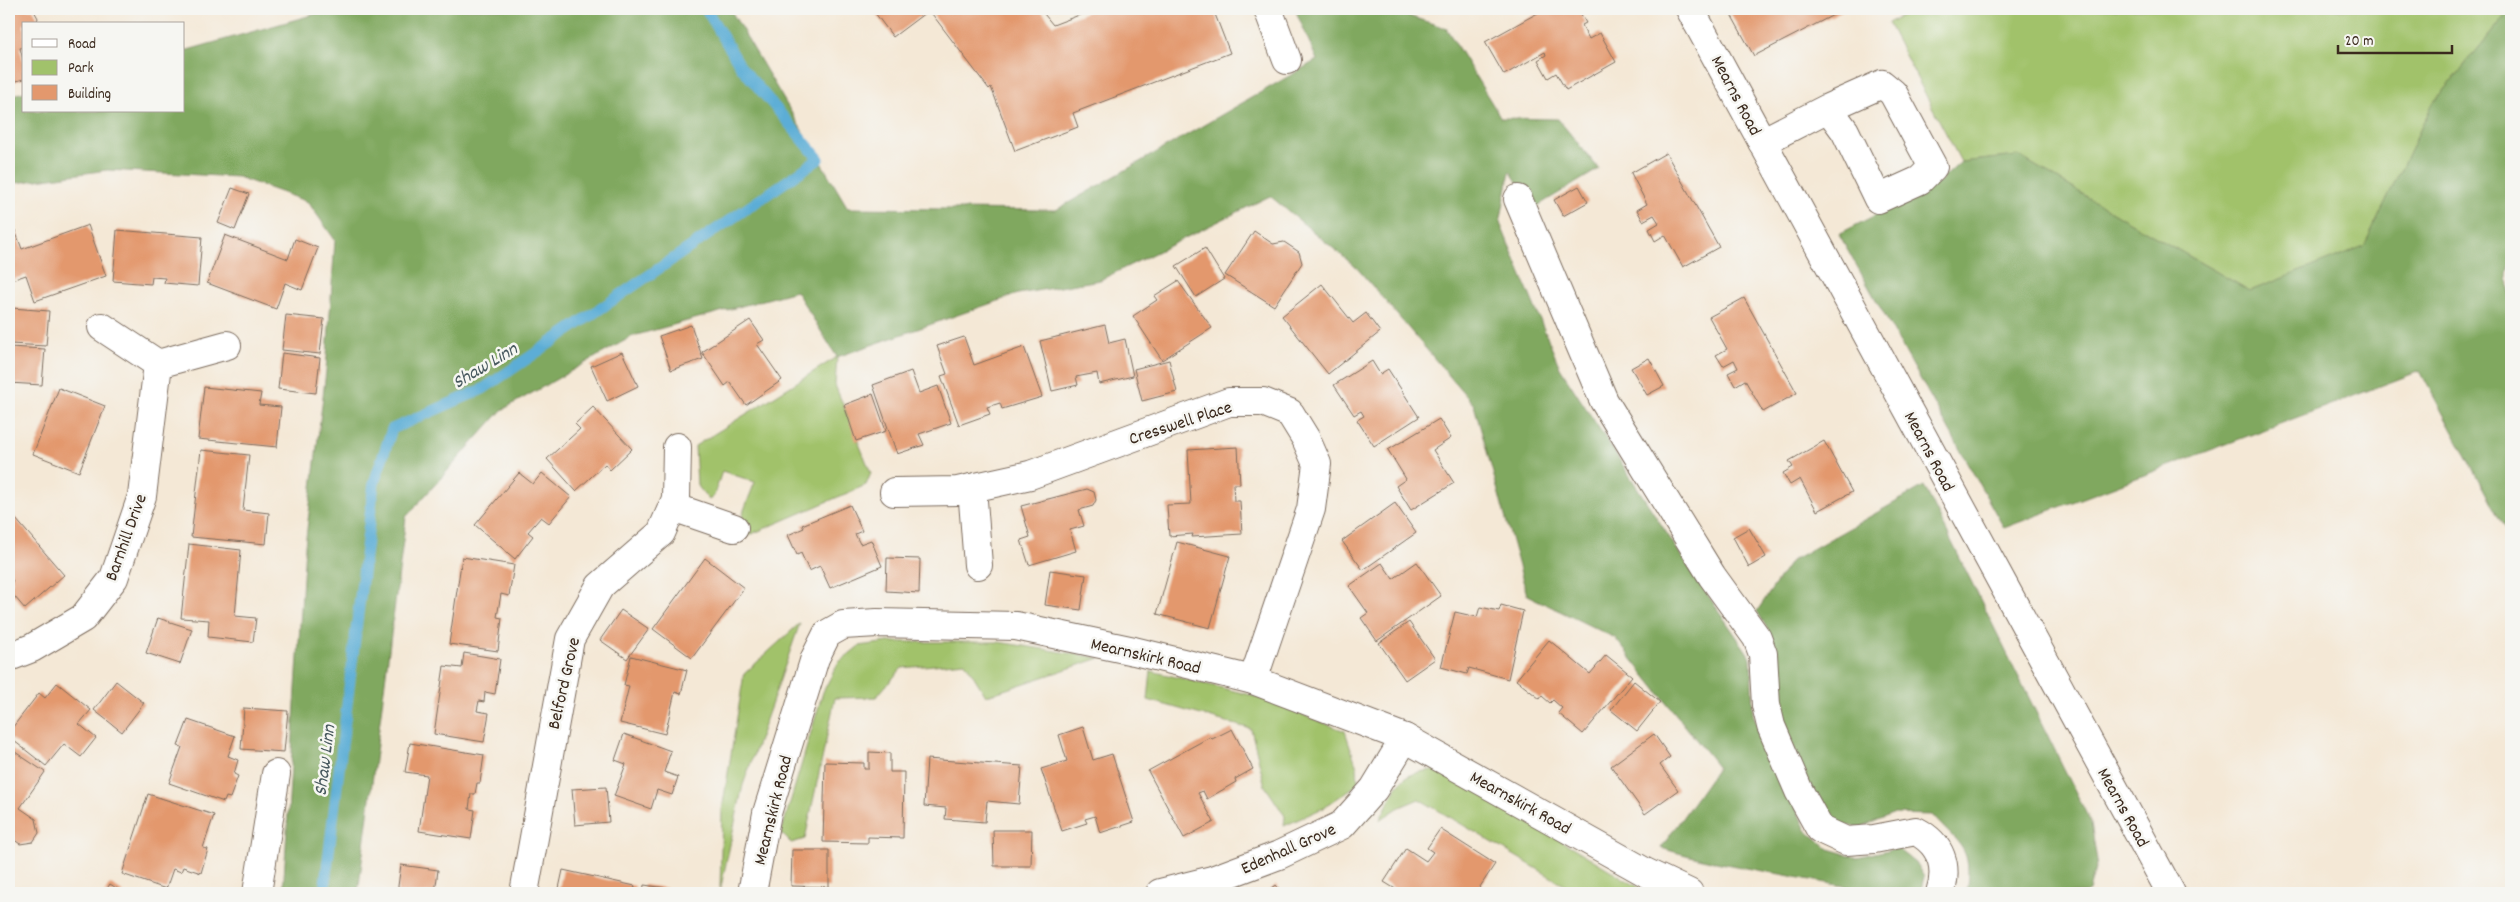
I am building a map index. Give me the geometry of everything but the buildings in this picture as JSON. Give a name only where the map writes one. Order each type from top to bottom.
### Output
[{"type":"street","points":[[1268,9],[1287,60]]},
{"type":"street","name":"Mearns Road","points":[[1690,9],[2171,893]]},
{"type":"street","points":[[1762,142],[1828,108]]},
{"type":"street","points":[[1518,199],[1604,401],[1712,576],[1757,638],[1763,654],[1766,705],[1771,726],[1799,791],[1820,829],[1846,841],[1874,839],[1916,830],[1929,838],[1939,851],[1945,878],[1940,893]]},
{"type":"street","points":[[102,327],[158,364],[227,345]]},
{"type":"street","name":"Barnhill Drive","points":[[9,657],[32,648],[84,618],[114,578],[142,496],[158,364]]},
{"type":"street","name":"Cresswell Place","points":[[894,492],[958,492],[1030,475],[1228,402],[1262,402],[1290,413],[1306,439],[1317,464],[1311,509],[1253,680]]},
{"type":"street","name":"Belford Grove","points":[[524,893],[570,639],[600,586],[661,533],[676,499],[677,447]]},
{"type":"street","points":[[972,488],[978,565]]},
{"type":"street","points":[[673,507],[734,528]]},
{"type":"street","name":"Mearnskirk Road","points":[[752,893],[768,813],[815,658],[827,634],[843,625],[877,623],[1016,626],[1134,651],[1253,680],[1405,738],[1645,872],[1689,893]]},
{"type":"street","name":"Edenhall Grove","points":[[1160,893],[1212,880],[1237,871],[1279,855],[1342,825],[1374,789],[1405,738]]},
{"type":"street","points":[[257,893],[276,774]]},
{"type":"green space","points":[[333,9],[730,9],[848,208],[1056,210],[1317,60],[1295,9],[1387,9],[1446,28],[1501,118],[1558,119],[1599,169],[1534,208],[1510,171],[1500,223],[1560,368],[1686,563],[1751,658],[1753,714],[1806,830],[1829,849],[1857,857],[1897,848],[1915,862],[1924,877],[1920,893],[1902,893],[1832,884],[1720,863],[1661,848],[1718,767],[1615,638],[1527,595],[1474,405],[1357,268],[1270,196],[1100,280],[1018,294],[837,357],[796,291],[633,336],[502,410],[406,517],[358,893],[283,893],[305,546],[326,371],[335,240],[308,202],[238,177],[107,170],[9,184],[9,96],[22,93],[22,112],[185,112],[185,51]]},
{"type":"green space","points":[[1914,9],[2511,9],[2433,103],[2364,247],[2250,291],[2019,156],[1961,162],[1888,23]]},
{"type":"green space","points":[[2511,9],[2511,260],[2508,274],[2511,310],[2511,533],[2505,529],[2420,371],[2004,528],[1839,234],[1939,182],[1961,162],[2019,156],[2250,291],[2364,246],[2433,103]]},
{"type":"green space","points":[[837,357],[835,385],[871,473],[866,485],[738,540],[744,510],[755,482],[722,471],[714,496],[709,500],[697,485],[695,446]]},
{"type":"green space","points":[[1924,486],[2091,823],[2097,861],[2089,891],[2085,893],[1966,893],[1968,866],[1963,849],[1932,815],[1892,814],[1862,827],[1841,825],[1817,807],[1775,701],[1773,639],[1757,611],[1791,561]]},
{"type":"green space","points":[[800,623],[743,785],[720,891],[722,810],[744,674]]},
{"type":"green space","points":[[888,642],[998,642],[1100,658],[986,696],[965,662],[902,668],[876,697],[835,698],[805,839],[791,843],[781,833],[823,692],[838,663],[859,646]]},
{"type":"green space","points":[[1151,671],[1251,695],[1345,731],[1357,767],[1358,784],[1323,808],[1284,826],[1285,816],[1265,786],[1251,729],[1148,700]]},
{"type":"green space","points":[[1443,769],[1648,893],[1578,893],[1419,799],[1398,808],[1380,820],[1391,796],[1401,781],[1416,773]]},
{"type":"waterway","name":"Shaw Linn","points":[[324,893],[374,483],[392,429],[483,389],[819,159],[741,67],[706,9]]}]
